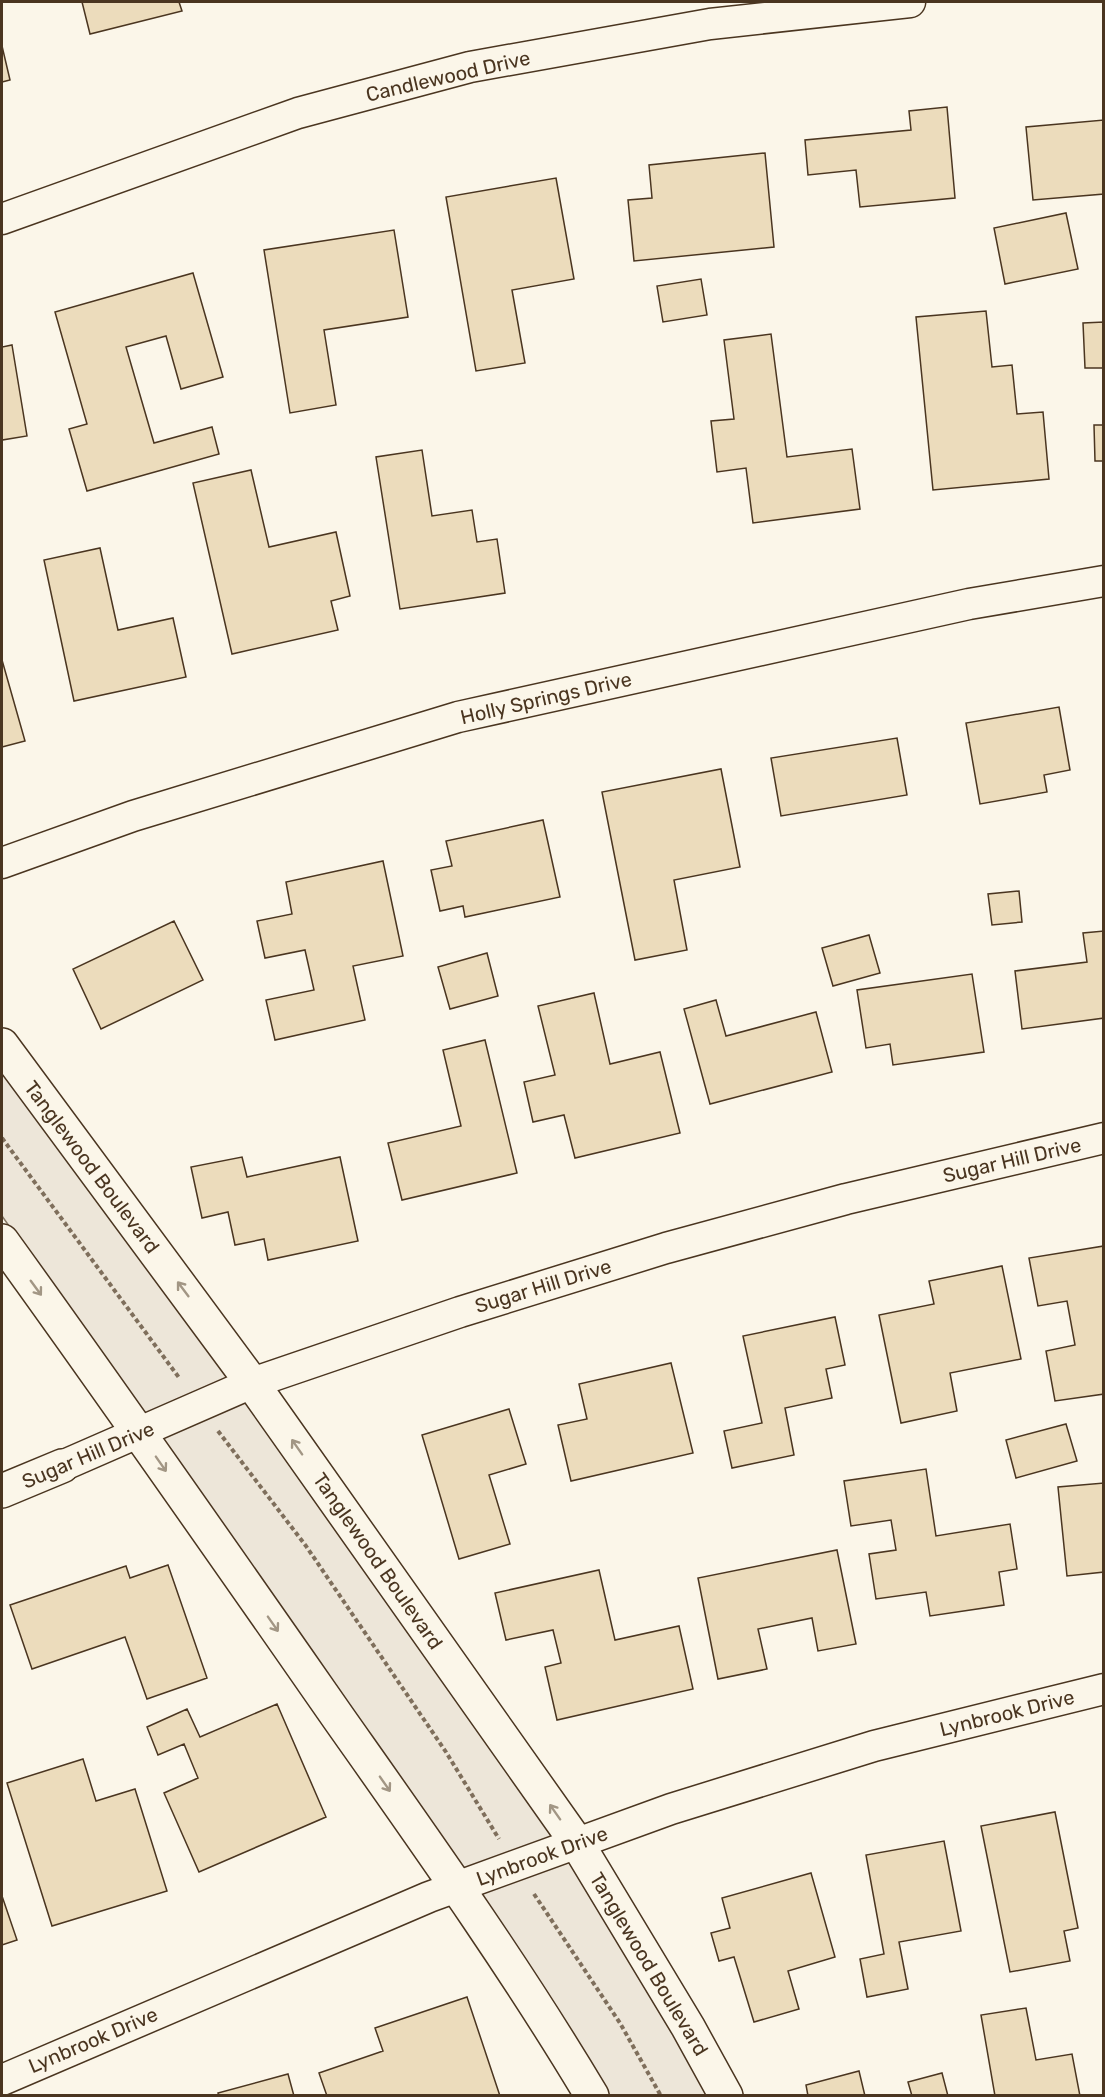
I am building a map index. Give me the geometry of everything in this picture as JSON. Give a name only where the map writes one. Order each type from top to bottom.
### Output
[{"type":"street","name":"Candlewood Drive","points":[[2,219],[298,113],[470,67],[710,24],[910,2]]},
{"type":"street","name":"Holly Springs Drive","points":[[2,863],[133,816],[458,717],[969,604],[1104,580]]},
{"type":"street","name":"Tanglewood Boulevard","points":[[2,1045],[252,1383],[577,1843],[688,2027],[726,2096]]},
{"type":"street","name":"Sugar Hill Drive","points":[[2,1491],[252,1383],[460,1312],[666,1248],[846,1199],[1104,1138]]},
{"type":"street","points":[[2,1241],[140,1433],[457,1887],[557,2036],[592,2096]]},
{"type":"street","name":"Lynbrook Drive","points":[[2,2080],[385,1916],[515,1865],[671,1809],[874,1746],[1104,1689]]},
{"type":"path","points":[[2,1138],[313,1556],[446,1752],[515,1865],[620,2022],[661,2096]]},
{"type":"shaded area","points":[[2,1061],[559,1838],[714,2095],[609,2095],[587,2058],[2,1216]]},
{"type":"building","points":[[82,2],[179,2],[182,11],[90,34]]},
{"type":"building","points":[[2,46],[10,80],[2,82]]},
{"type":"building","points":[[947,107],[955,198],[860,207],[856,170],[808,175],[805,140],[911,130],[909,111]]},
{"type":"building","points":[[1104,120],[1104,194],[1033,200],[1026,127]]},
{"type":"building","points":[[765,153],[774,247],[634,261],[628,200],[652,198],[649,165]]},
{"type":"building","points":[[556,178],[574,279],[512,290],[525,363],[476,371],[446,197]]},
{"type":"building","points":[[1066,213],[1078,269],[1005,284],[994,228]]},
{"type":"building","points":[[394,230],[408,317],[324,330],[336,405],[290,413],[264,250]]},
{"type":"building","points":[[193,273],[223,377],[181,389],[166,336],[126,347],[154,443],[212,427],[219,454],[87,491],[69,429],[87,424],[55,312]]},
{"type":"building","points":[[701,279],[707,315],[663,322],[657,286]]},
{"type":"building","points":[[986,311],[992,367],[1012,365],[1017,414],[1043,412],[1049,479],[933,490],[916,317]]},
{"type":"building","points":[[1104,322],[1104,368],[1085,368],[1083,323]]},
{"type":"building","points":[[771,334],[787,457],[852,449],[860,509],[753,523],[746,468],[717,472],[711,421],[734,419],[724,340]]},
{"type":"building","points":[[12,345],[27,436],[2,440],[2,347]]},
{"type":"building","points":[[1094,425],[1104,425],[1104,461],[1095,461]]},
{"type":"building","points":[[422,450],[432,516],[472,510],[477,542],[497,539],[505,593],[400,609],[376,457]]},
{"type":"building","points":[[251,470],[269,547],[336,532],[350,596],[331,601],[338,630],[232,654],[193,483]]},
{"type":"building","points":[[100,548],[118,630],[173,618],[186,677],[74,701],[44,560]]},
{"type":"building","points":[[2,660],[25,741],[2,747]]},
{"type":"building","points":[[1059,707],[1070,770],[1044,775],[1047,792],[980,804],[966,723]]},
{"type":"building","points":[[897,738],[907,795],[781,816],[771,758]]},
{"type":"building","points":[[721,769],[740,867],[674,880],[687,950],[635,960],[602,792]]},
{"type":"building","points":[[543,820],[560,897],[465,917],[463,906],[440,911],[431,870],[452,866],[446,841]]},
{"type":"building","points":[[383,861],[403,956],[353,966],[365,1020],[275,1040],[266,1000],[314,990],[305,950],[265,958],[257,921],[292,914],[286,882]]},
{"type":"building","points":[[1019,891],[1022,922],[992,925],[988,894]]},
{"type":"building","points":[[174,921],[203,980],[101,1029],[73,969]]},
{"type":"building","points":[[1104,931],[1104,1018],[1022,1029],[1015,971],[1087,962],[1083,933]]},
{"type":"building","points":[[869,935],[880,973],[833,986],[822,948]]},
{"type":"building","points":[[487,953],[498,996],[450,1009],[438,967]]},
{"type":"building","points":[[972,974],[984,1052],[893,1065],[890,1044],[866,1048],[857,990]]},
{"type":"building","points":[[594,993],[610,1064],[660,1052],[680,1133],[575,1158],[564,1115],[533,1122],[524,1082],[555,1075],[538,1006]]},
{"type":"building","points":[[716,1000],[726,1036],[816,1012],[832,1072],[710,1104],[684,1009]]},
{"type":"building","points":[[485,1040],[517,1173],[402,1200],[388,1143],[461,1126],[443,1050]]},
{"type":"building","points":[[242,1157],[247,1177],[340,1157],[358,1241],[268,1260],[264,1239],[235,1245],[228,1212],[202,1218],[191,1167]]},
{"type":"building","points":[[1104,1246],[1104,1394],[1055,1401],[1046,1351],[1075,1345],[1067,1301],[1038,1306],[1029,1258]]},
{"type":"building","points":[[1002,1266],[1021,1359],[950,1373],[957,1411],[901,1423],[879,1315],[934,1304],[929,1281]]},
{"type":"building","points":[[835,1317],[845,1365],[826,1369],[832,1398],[785,1408],[794,1455],[732,1468],[724,1431],[762,1423],[743,1336]]},
{"type":"building","points":[[671,1363],[693,1453],[571,1481],[558,1425],[587,1419],[579,1384]]},
{"type":"building","points":[[509,1409],[526,1464],[489,1475],[510,1544],[459,1559],[422,1435]]},
{"type":"building","points":[[1066,1424],[1077,1461],[1016,1478],[1006,1440]]},
{"type":"building","points":[[926,1469],[936,1536],[1010,1524],[1017,1569],[999,1572],[1004,1605],[930,1616],[926,1592],[876,1599],[869,1554],[896,1550],[891,1520],[851,1526],[844,1481]]},
{"type":"building","points":[[1104,1483],[1104,1572],[1067,1576],[1058,1487]]},
{"type":"building","points":[[837,1550],[856,1644],[818,1651],[812,1618],[758,1629],[767,1669],[718,1679],[698,1578]]},
{"type":"building","points":[[168,1565],[207,1678],[147,1699],[125,1637],[32,1669],[10,1605],[126,1566],[130,1578]]},
{"type":"building","points":[[599,1570],[615,1640],[679,1626],[693,1689],[557,1720],[545,1667],[561,1663],[553,1630],[506,1640],[495,1593]]},
{"type":"building","points":[[277,1704],[326,1817],[199,1872],[164,1793],[198,1778],[184,1744],[158,1755],[147,1727],[187,1709],[200,1737]]},
{"type":"building","points":[[83,1759],[96,1801],[135,1789],[167,1891],[52,1926],[7,1783]]},
{"type":"building","points":[[1055,1812],[1078,1928],[1064,1931],[1070,1961],[1010,1972],[981,1826]]},
{"type":"building","points":[[944,1841],[961,1931],[899,1942],[908,1989],[867,1997],[860,1959],[884,1954],[866,1855]]},
{"type":"building","points":[[811,1873],[835,1957],[788,1971],[799,2009],[754,2022],[734,1957],[719,1961],[711,1933],[730,1928],[722,1898]]},
{"type":"building","points":[[2,1896],[17,1940],[2,1945]]},
{"type":"building","points":[[467,1997],[500,2096],[327,2096],[319,2073],[383,2051],[375,2028]]},
{"type":"building","points":[[1026,2008],[1036,2060],[1072,2054],[1080,2096],[995,2096],[981,2015]]},
{"type":"building","points":[[859,2071],[865,2096],[808,2096],[806,2085]]},
{"type":"building","points":[[942,2073],[948,2096],[912,2096],[908,2082]]},
{"type":"building","points":[[288,2074],[294,2096],[219,2096],[218,2093]]}]
